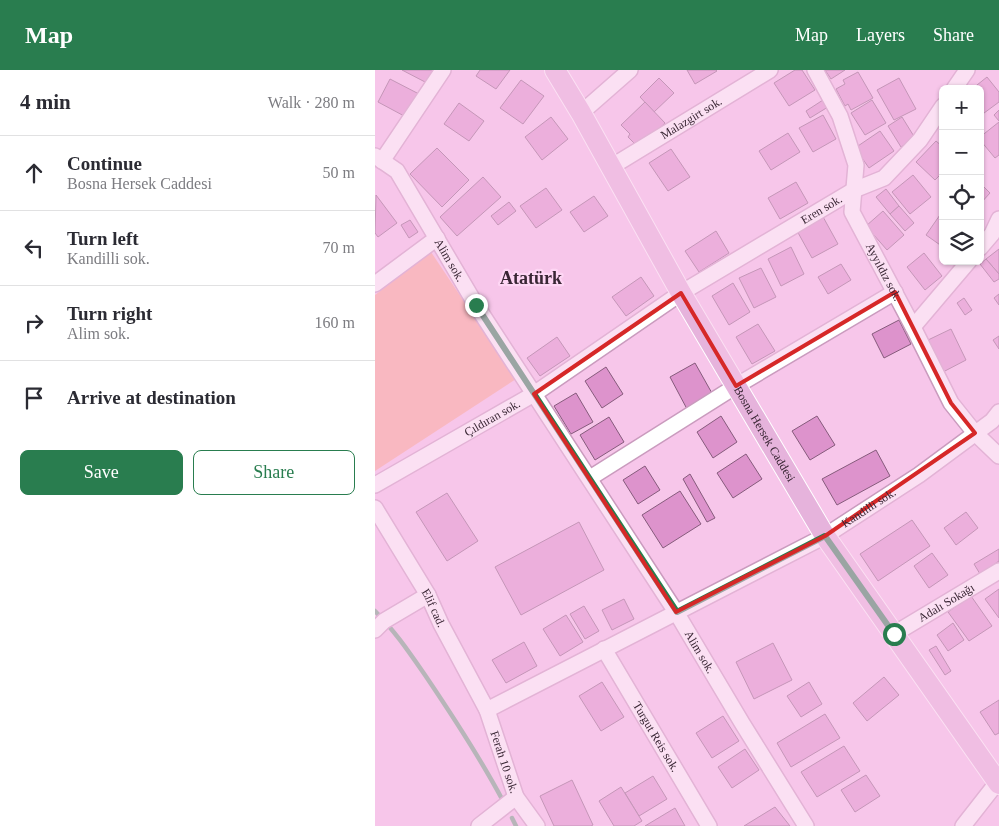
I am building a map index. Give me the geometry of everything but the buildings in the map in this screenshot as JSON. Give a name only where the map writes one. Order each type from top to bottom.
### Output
[{"type":"main road","name":"Bosna Hersek Caddesi","points":[[555,70],[681,293],[825,536],[999,782]]},
{"type":"street","points":[[379,159],[443,70]]},
{"type":"street","points":[[581,113],[630,70]]},
{"type":"street","name":"Malazgirt sok.","points":[[611,167],[770,70]]},
{"type":"street","name":"Ayyıldız sok.","points":[[815,70],[840,116],[854,157],[856,165],[852,212],[951,403],[975,433],[999,456]]},
{"type":"street","points":[[957,85],[967,70]]},
{"type":"street","name":"Eren sok.","points":[[681,293],[854,190],[885,178],[920,140],[939,112]]},
{"type":"street","name":"Alim sok.","points":[[379,159],[397,171],[476,305],[677,612],[742,723],[806,826]]},
{"type":"street","points":[[984,243],[992,234],[999,220]]},
{"type":"street","points":[[375,284],[437,238]]},
{"type":"street","points":[[913,327],[966,265]]},
{"type":"street","points":[[590,478],[736,386],[895,292]]},
{"type":"street","name":"Çıldıran sok.","points":[[375,485],[534,394],[681,293]]},
{"type":"street","name":"Kandilli sok.","points":[[487,710],[825,536],[919,475],[992,420],[999,412]]},
{"type":"street","name":"Elif cad.","points":[[375,508],[428,595],[441,624],[487,710]]},
{"type":"street","name":"Adalı Sokağı","points":[[894,634],[999,572]]},
{"type":"street","points":[[375,630],[384,621],[428,595]]},
{"type":"street","name":"Turgut Reis sok.","points":[[604,650],[709,826]]},
{"type":"street","name":"Ferah 10 sok.","points":[[487,710],[516,797],[487,823]]},
{"type":"street","points":[[963,826],[999,782]]},
{"type":"street","points":[[516,797],[537,826]]},
{"type":"highlighted area","points":[[895,292],[951,403],[975,433],[825,536],[676,612],[534,394],[681,293],[736,386]]},
{"type":"shaded area","points":[[431,252],[516,379],[375,471],[375,295]]},
{"type":"waterway","points":[[375,611],[396,635],[427,678],[466,737],[502,799]]},
{"type":"waterway","points":[[512,818],[516,826]]},
{"type":"district","name":"Atatürk","points":[[531,278]]},
{"type":"route","points":[[476,305],[677,612],[825,536],[894,634]]}]
